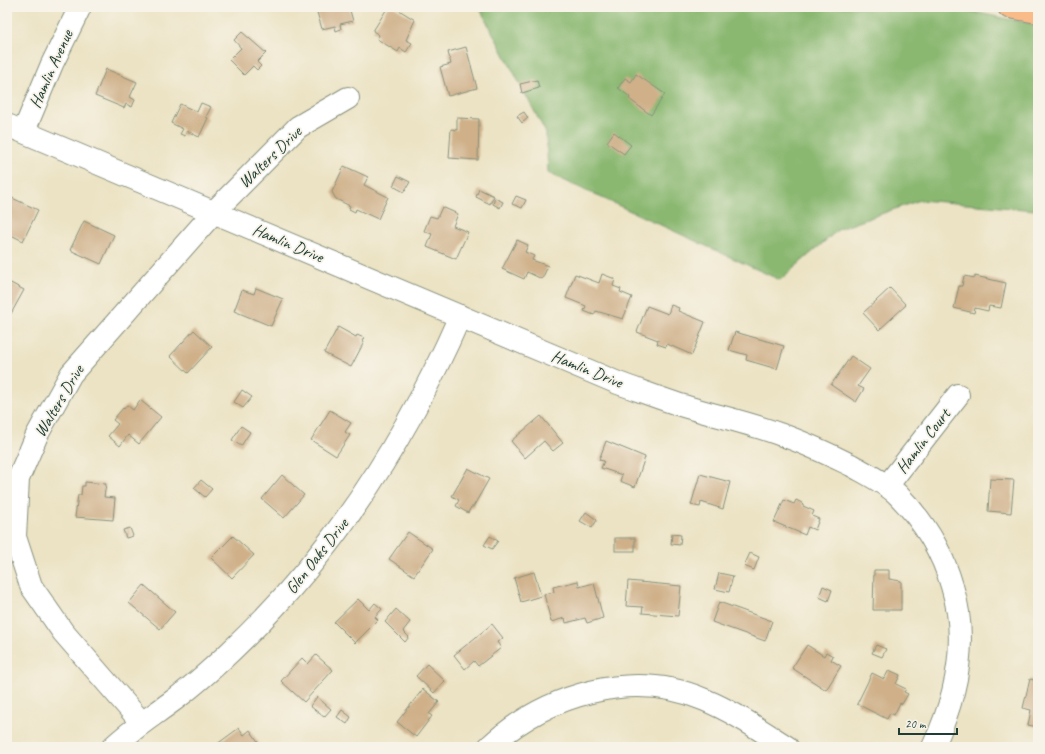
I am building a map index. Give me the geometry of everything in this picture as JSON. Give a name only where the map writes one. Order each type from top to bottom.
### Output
[{"type":"main road","points":[[1009,7],[1038,12]]},
{"type":"street","name":"Hamlin Avenue","points":[[15,128],[52,64],[80,7]]},
{"type":"street","name":"Walters Drive","points":[[142,723],[63,632],[31,586],[15,537],[18,479],[37,435],[71,374],[214,212],[298,127],[348,98]]},
{"type":"street","name":"Hamlin Drive","points":[[15,128],[618,383],[684,406],[780,434],[825,452],[887,486],[917,517],[935,543],[948,571],[957,601],[961,632],[960,658],[954,690],[945,722],[933,747]]},
{"type":"street","name":"Glen Oaks Drive","points":[[113,747],[142,723],[172,702],[229,653],[272,612],[342,528],[382,467],[426,389],[460,316]]},
{"type":"street","name":"Hamlin Court","points":[[887,486],[958,396]]},
{"type":"street","points":[[489,747],[502,735],[530,716],[561,701],[593,690],[621,686],[650,686],[678,691],[705,700],[749,723],[787,747]]},
{"type":"green space","points":[[479,7],[949,7],[1038,25],[1038,213],[1035,210],[920,200],[839,229],[780,280],[548,173],[546,133]]},
{"type":"building","points":[[323,7],[349,7],[353,21],[340,24],[341,29],[336,31],[335,26],[322,29],[316,9]]},
{"type":"building","points":[[388,7],[394,7],[415,20],[406,40],[412,43],[406,52],[400,48],[398,52],[377,39],[379,35],[373,31]]},
{"type":"building","points":[[242,32],[266,53],[257,62],[261,66],[257,70],[253,66],[244,75],[229,60],[241,48],[234,40]]},
{"type":"building","points":[[466,47],[477,88],[448,96],[440,67],[451,64],[448,52]]},
{"type":"building","points":[[106,69],[137,82],[130,97],[135,100],[132,107],[126,104],[124,108],[95,96]]},
{"type":"building","points":[[636,74],[665,94],[651,115],[629,99],[630,97],[618,88],[625,78],[631,82]]},
{"type":"building","points":[[537,80],[539,88],[522,93],[520,84]]},
{"type":"building","points":[[201,103],[211,107],[206,117],[208,118],[199,137],[187,131],[185,136],[180,134],[183,129],[171,123],[180,104],[197,112]]},
{"type":"building","points":[[524,112],[528,118],[522,123],[517,116]]},
{"type":"building","points":[[457,118],[479,119],[478,160],[449,158],[451,129],[457,130]]},
{"type":"building","points":[[614,132],[631,145],[624,154],[607,142]]},
{"type":"building","points":[[344,166],[368,177],[364,185],[388,197],[378,219],[356,209],[355,212],[349,209],[350,206],[336,199],[332,192]]},
{"type":"building","points":[[398,176],[410,182],[404,192],[393,186]]},
{"type":"building","points":[[479,189],[494,196],[490,204],[476,197]]},
{"type":"building","points":[[8,196],[38,210],[23,241],[7,233]]},
{"type":"building","points":[[516,196],[526,200],[522,208],[512,204]]},
{"type":"building","points":[[495,198],[503,202],[500,208],[493,204]]},
{"type":"building","points":[[442,207],[458,214],[453,226],[468,232],[456,259],[427,247],[432,234],[424,231],[430,216],[437,218]]},
{"type":"building","points":[[84,221],[114,235],[101,264],[70,250]]},
{"type":"building","points":[[517,240],[528,245],[525,252],[534,256],[532,260],[548,266],[542,279],[527,272],[524,279],[502,269]]},
{"type":"building","points":[[575,274],[599,283],[602,274],[615,279],[613,286],[621,289],[620,292],[632,297],[623,319],[596,311],[594,315],[584,311],[586,306],[566,298]]},
{"type":"building","points":[[964,276],[975,278],[975,276],[1006,283],[1001,308],[989,306],[988,311],[975,308],[974,313],[954,308],[959,286],[962,286]]},
{"type":"building","points":[[7,281],[24,290],[7,321]]},
{"type":"building","points":[[256,288],[283,299],[271,326],[234,311],[242,290],[254,294]]},
{"type":"building","points":[[890,288],[906,305],[879,330],[863,313]]},
{"type":"building","points":[[671,305],[679,308],[678,311],[705,322],[692,355],[667,344],[666,347],[657,344],[658,340],[637,332],[647,306],[668,314]]},
{"type":"building","points":[[338,327],[356,337],[357,335],[364,338],[362,341],[364,342],[351,367],[324,353]]},
{"type":"building","points":[[194,330],[212,347],[188,373],[170,356]]},
{"type":"building","points":[[735,332],[784,346],[777,369],[746,360],[747,355],[729,350]]},
{"type":"building","points":[[851,356],[870,369],[858,386],[864,389],[856,402],[831,385]]},
{"type":"building","points":[[242,390],[252,397],[243,408],[234,402]]},
{"type":"building","points":[[140,400],[161,417],[139,444],[128,435],[120,446],[108,436],[118,424],[113,420],[127,405],[133,410]]},
{"type":"building","points":[[330,410],[351,423],[345,432],[350,435],[336,456],[311,440]]},
{"type":"building","points":[[541,416],[563,443],[553,451],[544,441],[525,458],[511,441]]},
{"type":"building","points":[[241,426],[250,432],[241,446],[232,440]]},
{"type":"building","points":[[606,441],[645,457],[635,487],[620,481],[622,475],[601,468],[604,461],[599,460]]},
{"type":"building","points":[[468,468],[489,479],[468,513],[456,506],[459,500],[452,496]]},
{"type":"building","points":[[700,474],[730,482],[723,509],[701,502],[700,507],[691,505]]},
{"type":"building","points":[[282,475],[304,495],[284,518],[262,499]]},
{"type":"building","points":[[990,479],[1014,480],[1011,513],[988,511]]},
{"type":"building","points":[[201,480],[212,489],[205,497],[194,488]]},
{"type":"building","points":[[85,482],[106,484],[104,497],[115,498],[113,520],[75,517],[78,495],[81,495],[82,486],[85,486]]},
{"type":"building","points":[[784,500],[794,504],[796,500],[802,503],[803,506],[814,511],[812,516],[819,519],[815,530],[808,527],[805,535],[774,522]]},
{"type":"building","points":[[586,512],[597,520],[592,528],[580,521]]},
{"type":"building","points":[[130,528],[133,536],[126,538],[123,530]]},
{"type":"building","points":[[408,532],[433,549],[414,576],[389,559]]},
{"type":"building","points":[[672,534],[681,535],[680,545],[671,544]]},
{"type":"building","points":[[233,536],[254,555],[232,578],[211,558]]},
{"type":"building","points":[[490,536],[498,541],[492,549],[484,545]]},
{"type":"building","points":[[615,538],[635,538],[635,551],[615,551]]},
{"type":"building","points":[[750,553],[759,557],[754,570],[744,566]]},
{"type":"building","points":[[874,570],[889,570],[889,579],[901,581],[901,610],[873,610]]},
{"type":"building","points":[[534,572],[541,596],[521,602],[514,578]]},
{"type":"building","points":[[719,573],[733,576],[729,592],[715,589]]},
{"type":"building","points":[[578,581],[579,587],[594,583],[603,618],[587,623],[585,618],[566,623],[565,618],[551,622],[544,594],[554,592],[553,587]]},
{"type":"building","points":[[628,581],[681,586],[678,616],[642,613],[643,607],[626,606]]},
{"type":"building","points":[[144,585],[175,612],[160,629],[129,603]]},
{"type":"building","points":[[823,586],[832,590],[828,601],[819,597]]},
{"type":"building","points":[[358,599],[369,610],[375,603],[382,609],[375,617],[378,620],[355,643],[334,622]]},
{"type":"building","points":[[719,602],[772,621],[765,641],[712,622]]},
{"type":"building","points":[[396,609],[410,622],[403,631],[409,637],[405,642],[385,622]]},
{"type":"building","points":[[492,624],[503,638],[497,642],[501,648],[478,666],[474,661],[465,669],[454,655]]},
{"type":"building","points":[[807,645],[824,656],[826,652],[833,656],[831,660],[841,666],[826,690],[792,668]]},
{"type":"building","points":[[876,645],[886,649],[882,657],[872,653]]},
{"type":"building","points":[[316,655],[333,670],[304,702],[281,681],[302,658],[308,664]]},
{"type":"building","points":[[427,664],[445,681],[434,693],[416,676]]},
{"type":"building","points":[[889,670],[900,675],[896,684],[906,689],[904,692],[908,694],[902,704],[900,703],[894,715],[890,713],[887,719],[857,704],[872,673],[884,679]]},
{"type":"building","points":[[1030,679],[1038,681],[1038,727],[1028,725],[1031,710],[1023,708]]},
{"type":"building","points":[[423,689],[439,702],[429,714],[432,716],[416,737],[397,722]]},
{"type":"building","points":[[317,697],[331,709],[324,717],[310,706]]},
{"type":"building","points":[[342,710],[351,717],[347,724],[337,717]]},
{"type":"building","points":[[239,728],[244,735],[250,730],[259,743],[254,747],[213,747]]}]
